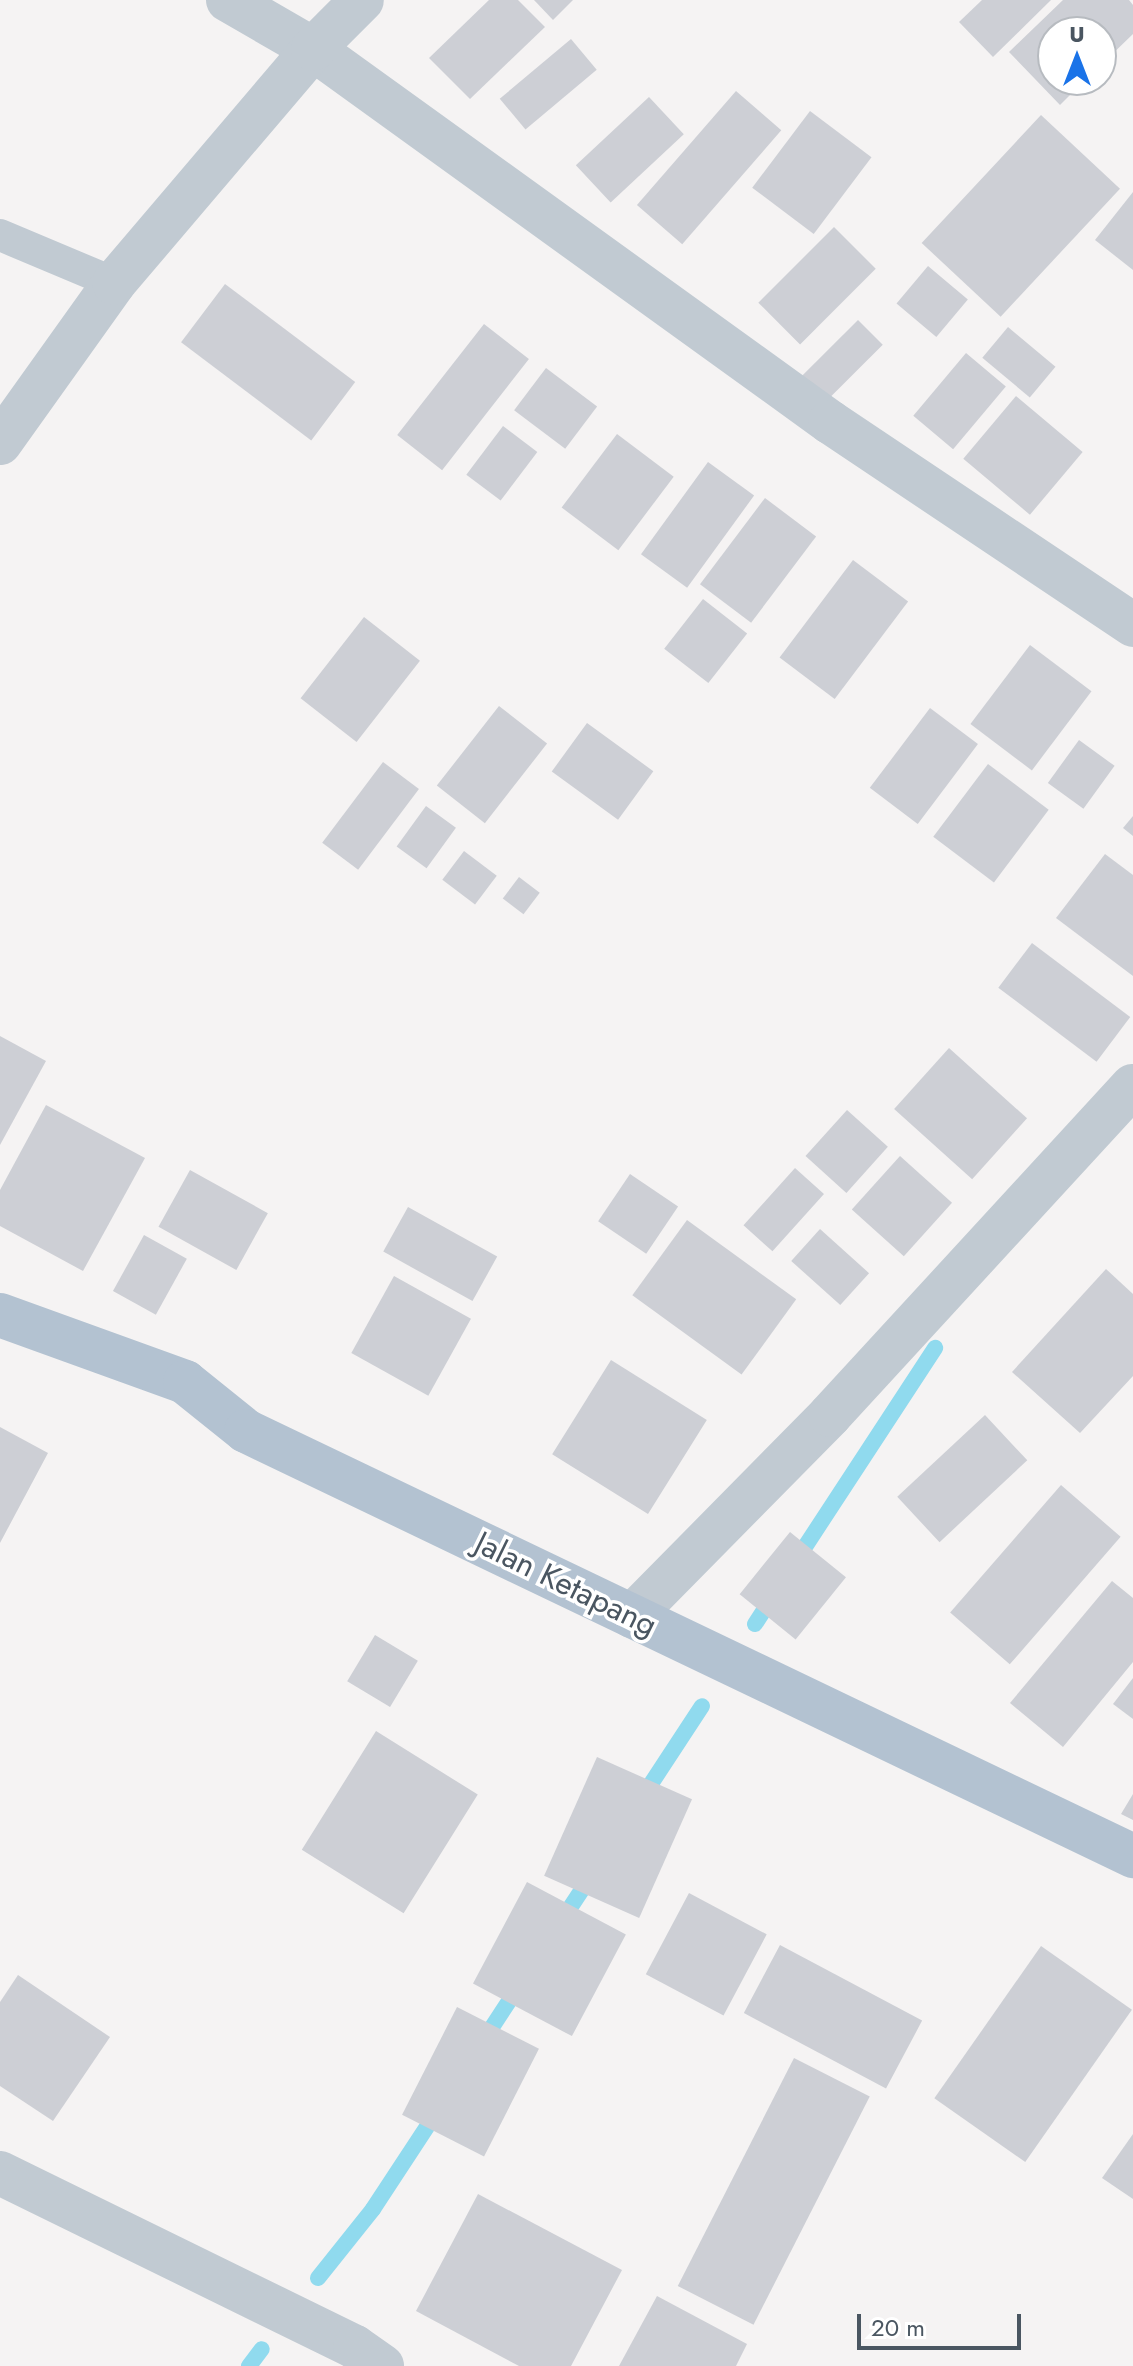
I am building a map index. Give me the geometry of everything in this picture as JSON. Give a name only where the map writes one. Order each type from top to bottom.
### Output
[{"type":"main road","name":"Jalan Ketapang","points":[[0,1315],[185,1382],[246,1431],[1133,1856]]},
{"type":"street","points":[[228,0],[313,49],[830,422],[1133,625]]},
{"type":"street","points":[[0,443],[114,283],[313,49],[362,0]]},
{"type":"street","points":[[632,1616],[830,1415],[1133,1086]]},
{"type":"street","points":[[0,2173],[341,2340],[382,2366]]},
{"type":"lane","points":[[0,235],[114,283]]},
{"type":"building","points":[[489,0],[518,0],[545,27],[470,99],[429,58]]},
{"type":"building","points":[[534,0],[573,0],[553,20]]},
{"type":"building","points":[[982,0],[1051,0],[993,57],[959,22]]},
{"type":"building","points":[[1063,0],[1129,0],[1133,5],[1133,34],[1117,50],[1117,16],[1046,16]]},
{"type":"building","points":[[1037,25],[1037,81],[1009,52]]},
{"type":"building","points":[[571,39],[597,70],[525,129],[500,99]]},
{"type":"building","points":[[736,91],[781,130],[682,244],[637,205]]},
{"type":"building","points":[[1051,96],[1069,96],[1060,105]]},
{"type":"building","points":[[649,97],[684,134],[611,202],[576,165]]},
{"type":"building","points":[[810,111],[871,157],[814,234],[752,188]]},
{"type":"building","points":[[1041,115],[1120,189],[1001,317],[922,243]]},
{"type":"building","points":[[1133,192],[1133,270],[1095,240]]},
{"type":"building","points":[[834,227],[876,269],[800,344],[758,303]]},
{"type":"building","points":[[928,266],[968,299],[936,337],[897,304]]},
{"type":"building","points":[[225,284],[355,382],[311,440],[181,342]]},
{"type":"building","points":[[858,320],[883,345],[827,401],[802,376]]},
{"type":"building","points":[[484,324],[529,359],[442,470],[397,435]]},
{"type":"building","points":[[1008,327],[1055,367],[1030,397],[982,358]]},
{"type":"building","points":[[966,353],[1006,386],[953,449],[913,416]]},
{"type":"building","points":[[546,368],[597,407],[565,449],[514,410]]},
{"type":"building","points":[[1016,396],[1083,452],[1030,515],[963,459]]},
{"type":"building","points":[[503,426],[537,452],[501,501],[466,475]]},
{"type":"building","points":[[617,434],[674,477],[618,550],[562,507]]},
{"type":"building","points":[[708,462],[754,496],[687,588],[641,554]]},
{"type":"building","points":[[765,498],[816,537],[751,623],[700,584]]},
{"type":"building","points":[[853,560],[908,602],[835,699],[780,657]]},
{"type":"building","points":[[703,599],[747,633],[708,683],[664,649]]},
{"type":"building","points":[[364,617],[420,661],[357,742],[301,698]]},
{"type":"building","points":[[1030,645],[1091,691],[1032,770],[970,724]]},
{"type":"building","points":[[499,706],[547,744],[485,823],[437,786]]},
{"type":"building","points":[[930,708],[978,744],[918,824],[870,788]]},
{"type":"building","points":[[587,723],[653,771],[618,820],[552,772]]},
{"type":"building","points":[[1079,740],[1115,766],[1083,809],[1048,783]]},
{"type":"building","points":[[383,762],[419,789],[358,870],[322,843]]},
{"type":"building","points":[[988,764],[1049,810],[994,882],[933,837]]},
{"type":"building","points":[[426,806],[456,828],[427,868],[397,846]]},
{"type":"building","points":[[1133,816],[1133,836],[1123,828]]},
{"type":"building","points":[[464,851],[497,876],[475,904],[442,880]]},
{"type":"building","points":[[1105,854],[1133,875],[1133,976],[1056,918]]},
{"type":"building","points":[[519,877],[540,893],[524,914],[503,899]]},
{"type":"building","points":[[1032,943],[1130,1017],[1097,1062],[998,988]]},
{"type":"building","points":[[0,1036],[46,1061],[0,1145]]},
{"type":"building","points":[[949,1048],[1027,1118],[972,1179],[894,1109]]},
{"type":"building","points":[[46,1105],[145,1158],[83,1271],[0,1226],[0,1190]]},
{"type":"building","points":[[847,1110],[888,1147],[846,1193],[806,1156]]},
{"type":"building","points":[[900,1156],[952,1203],[904,1256],[852,1210]]},
{"type":"building","points":[[795,1168],[824,1194],[772,1251],[743,1225]]},
{"type":"building","points":[[190,1170],[268,1213],[236,1270],[158,1227]]},
{"type":"building","points":[[630,1174],[678,1206],[646,1254],[598,1221]]},
{"type":"building","points":[[408,1207],[497,1256],[472,1301],[383,1252]]},
{"type":"building","points":[[687,1220],[796,1299],[742,1375],[632,1295]]},
{"type":"building","points":[[820,1229],[869,1273],[840,1305],[791,1261]]},
{"type":"building","points":[[144,1235],[187,1259],[156,1315],[113,1291]]},
{"type":"building","points":[[1106,1269],[1133,1294],[1133,1376],[1080,1433],[1012,1372]]},
{"type":"building","points":[[394,1276],[471,1319],[428,1396],[351,1353]]},
{"type":"building","points":[[611,1360],[707,1420],[648,1514],[552,1454]]},
{"type":"building","points":[[985,1415],[1027,1460],[940,1542],[897,1497]]},
{"type":"building","points":[[0,1427],[48,1453],[0,1543]]},
{"type":"building","points":[[1061,1485],[1121,1537],[1010,1664],[950,1613]]},
{"type":"building","points":[[790,1532],[846,1577],[796,1639],[740,1594]]},
{"type":"building","points":[[1112,1581],[1133,1598],[1133,1662],[1063,1747],[1010,1703]]},
{"type":"building","points":[[375,1635],[418,1661],[390,1707],[347,1681]]},
{"type":"building","points":[[1133,1678],[1133,1719],[1113,1704]]},
{"type":"building","points":[[376,1731],[478,1795],[404,1913],[302,1850]]},
{"type":"building","points":[[597,1757],[692,1799],[639,1918],[544,1876]]},
{"type":"building","points":[[1133,1794],[1133,1820],[1121,1814]]},
{"type":"building","points":[[527,1882],[626,1935],[572,2036],[473,1984]]},
{"type":"building","points":[[689,1893],[767,1934],[724,2016],[646,1974]]},
{"type":"building","points":[[780,1945],[922,2021],[886,2089],[744,2013]]},
{"type":"building","points":[[1041,1946],[1132,2010],[1025,2162],[934,2098]]},
{"type":"building","points":[[18,1975],[110,2037],[53,2121],[0,2086],[0,2002]]},
{"type":"building","points":[[457,2007],[539,2049],[484,2157],[402,2115]]},
{"type":"building","points":[[794,2058],[870,2097],[754,2325],[678,2286]]},
{"type":"building","points":[[1133,2134],[1133,2199],[1102,2178]]},
{"type":"building","points":[[478,2194],[622,2270],[571,2366],[519,2366],[416,2311]]},
{"type":"building","points":[[657,2296],[747,2344],[736,2366],[619,2366]]},
{"type":"waterway","points":[[795,1562],[935,1348]]},
{"type":"waterway","points":[[755,1624],[774,1595]]},
{"type":"waterway","points":[[641,1799],[702,1706]]},
{"type":"waterway","points":[[560,1923],[591,1876]]},
{"type":"waterway","points":[[481,2044],[519,1986]]},
{"type":"waterway","points":[[318,2278],[373,2209],[438,2110]]},
{"type":"waterway","points":[[249,2366],[262,2349]]}]
